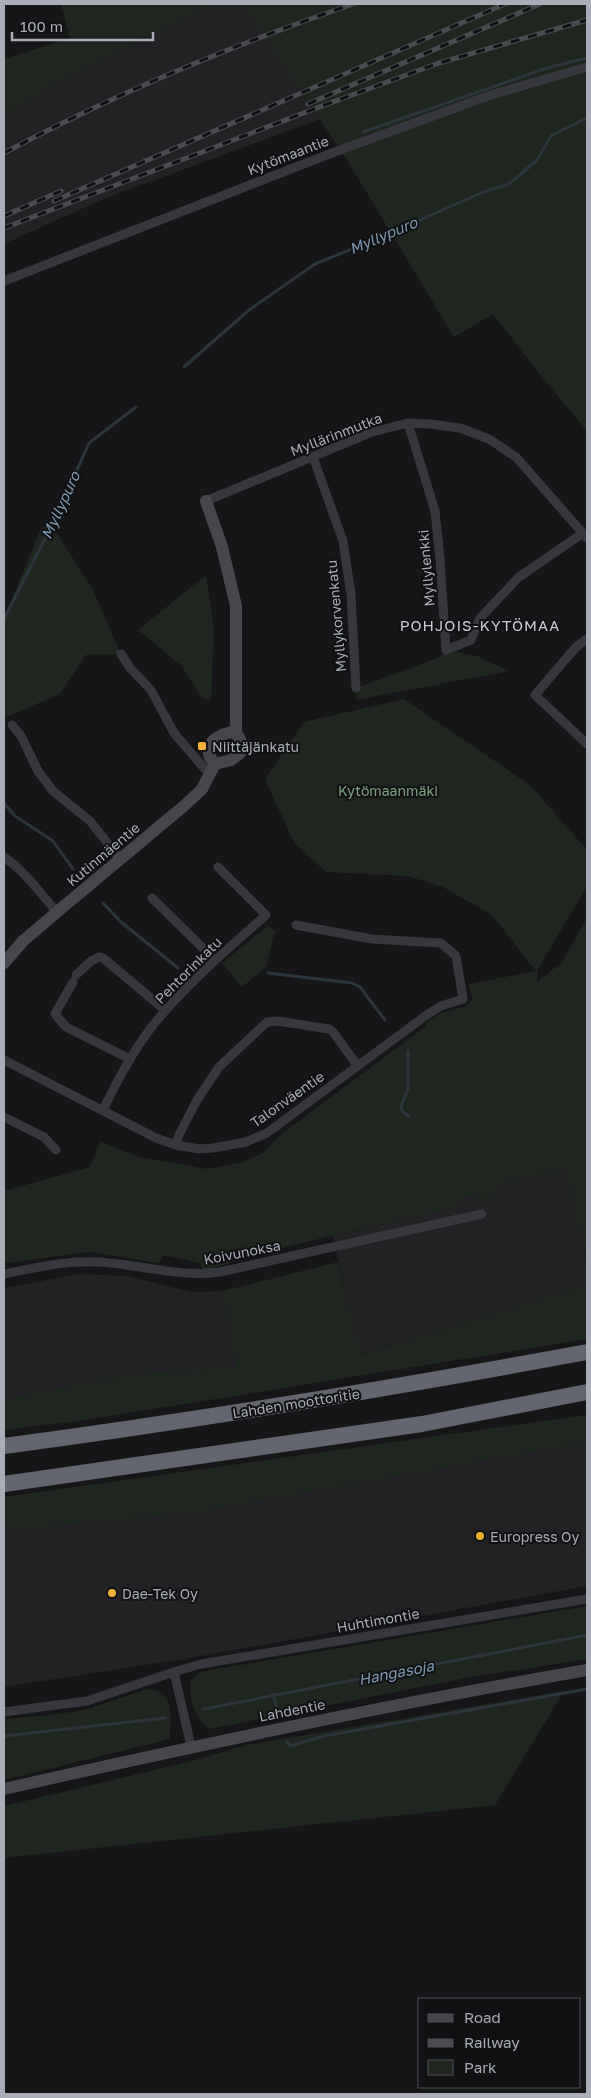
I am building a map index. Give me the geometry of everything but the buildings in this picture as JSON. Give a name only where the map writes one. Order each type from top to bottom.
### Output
[{"type":"highway","name":"Lahden moottoritie","points":[[4,1446],[154,1426],[375,1391],[587,1352]]},
{"type":"highway","points":[[4,1484],[422,1424],[587,1392]]},
{"type":"street","name":"Kytömaantie","points":[[4,281],[332,153],[492,95],[587,66]]},
{"type":"street","name":"Myllärinmutka","points":[[206,501],[372,432],[408,423],[430,424],[460,428],[489,439],[516,457],[585,535]]},
{"type":"street","name":"Myllylenkki","points":[[408,423],[435,511],[446,650],[471,640],[480,618],[519,577],[585,535]]},
{"type":"street","name":"Myllykorvenkatu","points":[[313,457],[343,541],[351,595],[356,688]]},
{"type":"street","points":[[206,501],[222,547],[236,606],[236,734]]},
{"type":"street","points":[[587,639],[576,647],[535,695],[587,744]]},
{"type":"street","points":[[121,654],[130,668],[151,690],[174,733],[213,769]]},
{"type":"street","points":[[12,725],[21,736],[38,771],[53,791],[90,821],[120,859]]},
{"type":"street","points":[[231,732],[236,734],[240,739],[240,752],[231,760],[213,769],[209,751],[212,741],[220,735],[231,732]]},
{"type":"street","name":"Kutinmäentie","points":[[4,963],[23,941],[56,912],[185,805],[202,789],[213,769]]},
{"type":"street","points":[[4,858],[24,873],[56,912]]},
{"type":"street","name":"Pehtorinkatu","points":[[103,1110],[130,1060],[165,1010],[266,915],[218,866]]},
{"type":"street","points":[[152,898],[216,960]]},
{"type":"street","name":"Talonväentie","points":[[4,1060],[156,1138],[176,1145],[199,1149],[214,1148],[246,1142],[267,1133],[428,1014],[441,1006],[463,999],[456,956],[441,943],[372,939],[296,925]]},
{"type":"street","points":[[130,1060],[66,1027],[55,1014],[74,979],[91,961],[99,957],[103,958],[165,1010]]},
{"type":"street","points":[[176,1145],[179,1135],[197,1100],[219,1067],[267,1022],[278,1021],[329,1029],[357,1065]]},
{"type":"street","points":[[4,1117],[44,1137],[56,1150]]},
{"type":"street","name":"Koivunoksa","points":[[4,1274],[72,1261],[126,1264],[168,1272],[200,1275],[482,1214]]},
{"type":"street","name":"Huhtimontie","points":[[4,1712],[87,1701],[201,1664],[587,1599]]},
{"type":"street","name":"Lahdentie","points":[[4,1789],[191,1746],[460,1692],[587,1670]]},
{"type":"street","points":[[174,1672],[191,1746]]},
{"type":"shaded area","points":[[213,4],[587,4],[448,72],[106,198],[4,244],[4,115],[75,72]]},
{"type":"shaded area","points":[[567,1169],[587,1264],[587,1285],[359,1355],[333,1236],[451,1208],[465,1196],[474,1195],[485,1199],[498,1196],[496,1183]]},
{"type":"shaded area","points":[[79,1274],[127,1276],[191,1292],[223,1291],[237,1368],[141,1373],[4,1399],[4,1288]]},
{"type":"shaded area","points":[[587,1442],[587,1586],[190,1658],[4,1687],[4,1530],[189,1513]]},
{"type":"green space","points":[[61,4],[213,4],[75,72],[4,115],[4,59],[70,38]]},
{"type":"green space","points":[[243,4],[587,4],[587,431],[493,314],[454,337],[347,160]]},
{"type":"green space","points":[[50,523],[92,588],[121,654],[86,655],[60,694],[4,718],[4,619],[41,528]]},
{"type":"green space","points":[[206,575],[214,629],[211,701],[201,697],[182,666],[138,630]]},
{"type":"green space","points":[[446,650],[477,656],[509,671],[356,700],[356,688],[440,657]]},
{"type":"green space","name":"Kytömaanmäki","points":[[404,699],[530,785],[587,850],[587,886],[537,971],[537,982],[562,962],[587,918],[587,1264],[567,1169],[497,1183],[499,1196],[485,1199],[474,1195],[465,1196],[452,1208],[289,1246],[203,1271],[200,1263],[164,1255],[159,1263],[90,1252],[4,1263],[4,1191],[90,1167],[100,1141],[139,1157],[208,1169],[243,1162],[263,1153],[279,1136],[425,1027],[427,1021],[442,1013],[467,1006],[472,1000],[469,984],[536,971],[492,915],[443,887],[408,876],[326,872],[294,843],[265,779],[304,722]]},
{"type":"green space","points":[[268,926],[275,931],[266,967],[242,987],[222,963]]},
{"type":"green space","points":[[338,1262],[360,1355],[587,1285],[587,1339],[79,1421],[4,1430],[4,1399],[141,1373],[237,1368],[223,1291]]},
{"type":"green space","points":[[587,1415],[587,1442],[189,1513],[4,1530],[4,1497]]},
{"type":"green space","points":[[587,1606],[587,1659],[466,1678],[209,1729],[196,1714],[192,1702],[190,1682],[199,1672]]},
{"type":"green space","points":[[148,1689],[160,1692],[168,1701],[171,1714],[170,1739],[4,1780],[4,1719],[53,1715],[88,1709]]},
{"type":"green space","points":[[564,1691],[495,1805],[4,1858],[4,1806],[192,1761],[247,1745]]},
{"type":"waterway","points":[[363,132],[550,67],[587,58]]},
{"type":"waterway","name":"Myllypuro","points":[[184,367],[249,310],[315,264],[483,192],[509,184],[536,161],[552,135],[587,118]]},
{"type":"waterway","name":"Myllypuro","points":[[4,619],[56,517],[89,443],[136,407]]},
{"type":"waterway","points":[[4,803],[15,816],[53,841],[73,869]]},
{"type":"waterway","points":[[103,903],[121,922],[178,968]]},
{"type":"waterway","points":[[268,973],[352,983],[360,987],[385,1020]]},
{"type":"waterway","points":[[408,1051],[408,1089],[401,1106],[402,1111],[409,1117]]},
{"type":"waterway","name":"Hangasoja","points":[[204,1709],[587,1635]]},
{"type":"waterway","points":[[287,1742],[290,1746],[324,1736],[587,1689]]},
{"type":"waterway","points":[[273,1694],[278,1712]]},
{"type":"waterway","name":"Hangasoja","points":[[4,1736],[165,1718]]},
{"type":"railway","points":[[4,153],[89,110],[175,71],[353,4]]},
{"type":"railway","points":[[54,201],[505,4]]},
{"type":"railway","points":[[308,104],[540,4]]},
{"type":"railway","points":[[4,228],[439,63],[587,20]]},
{"type":"railway","points":[[4,216],[61,191]]},
{"type":"place","name":"Niittäjänkatu","points":[[202,746]]},
{"type":"place","name":"Europress Oy","points":[[480,1536]]},
{"type":"place","name":"Dae-Tek Oy","points":[[112,1593]]},
{"type":"district","name":"POHJOIS-KYTÖMAA","points":[[480,625]]}]
